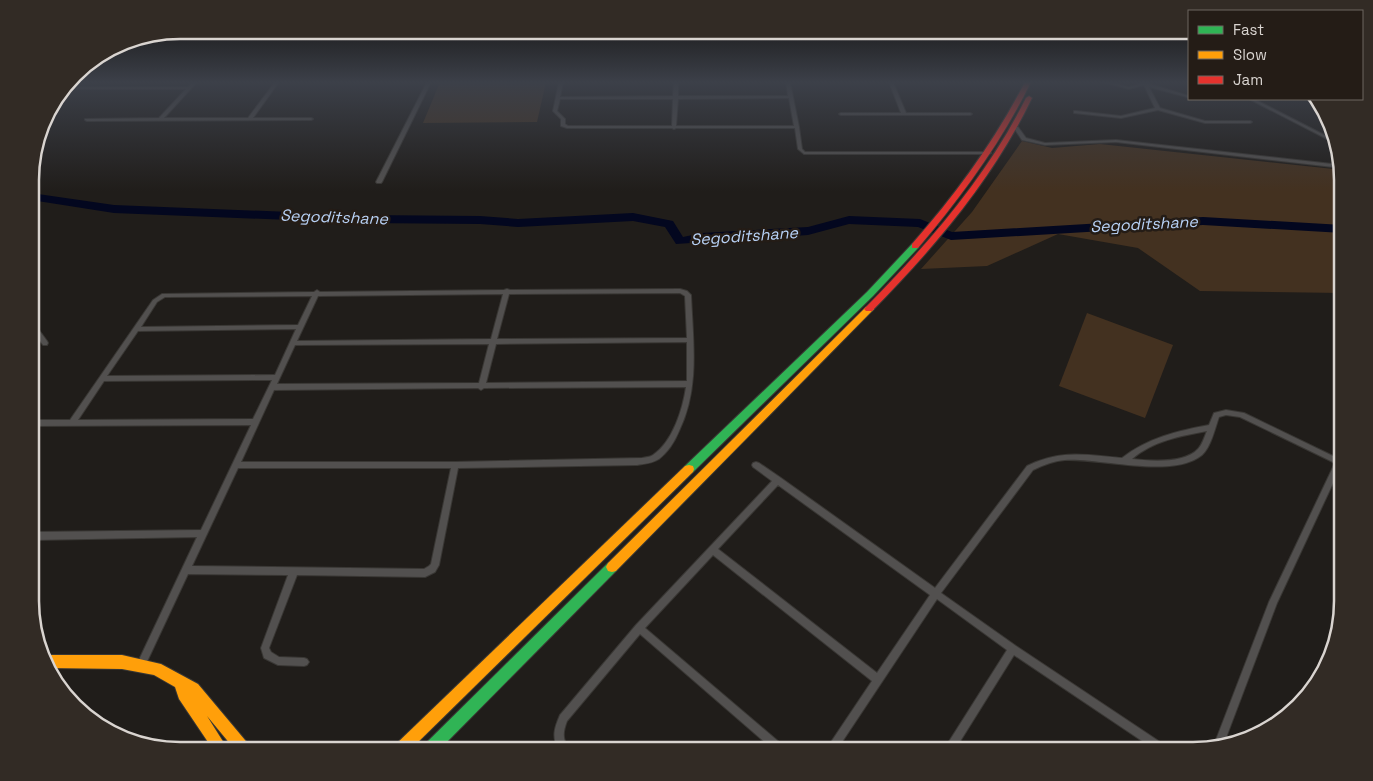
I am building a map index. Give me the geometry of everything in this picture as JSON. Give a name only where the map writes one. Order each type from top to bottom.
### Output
[{"type":"main road","points":[[938,228],[1010,118]]},
{"type":"main road","points":[[437,742],[866,312],[993,163],[1020,118]]},
{"type":"main road","points":[[408,742],[870,294],[911,258]]},
{"type":"main road","points":[[52,661],[122,662],[156,669],[193,689],[237,742]]},
{"type":"main road","points":[[181,683],[184,694],[216,742]]},
{"type":"street","points":[[379,182],[411,118]]},
{"type":"street","points":[[563,118],[563,125],[570,128],[797,127]]},
{"type":"street","points":[[674,118],[674,128]]},
{"type":"street","points":[[795,118],[800,149],[808,154],[989,153]]},
{"type":"street","points":[[1191,118],[1205,122],[1250,122]]},
{"type":"street","points":[[1289,118],[1328,139]]},
{"type":"street","points":[[87,120],[311,119]]},
{"type":"street","points":[[1016,128],[1024,139],[1045,144],[1116,141],[1334,166]]},
{"type":"street","points":[[481,387],[506,291]]},
{"type":"street","points":[[72,423],[155,301],[164,294],[506,291],[685,292],[688,295],[690,384],[674,436],[668,446],[655,458],[637,462],[455,466],[234,465]]},
{"type":"street","points":[[142,665],[234,465],[317,292]]},
{"type":"street","points":[[136,329],[301,327]]},
{"type":"street","points":[[39,335],[45,344]]},
{"type":"street","points":[[294,343],[690,340]]},
{"type":"street","points":[[102,379],[277,377]]},
{"type":"street","points":[[273,387],[690,384]]},
{"type":"street","points":[[836,742],[936,592],[1030,468],[1046,460],[1066,457],[1151,464],[1189,458],[1199,452],[1206,442],[1216,414],[1221,412],[1242,415],[1334,460]]},
{"type":"street","points":[[39,423],[255,422]]},
{"type":"street","points":[[1124,461],[1134,451],[1149,442],[1210,428]]},
{"type":"street","points":[[756,465],[936,592],[1013,649],[1152,742]]},
{"type":"street","points":[[186,570],[425,573],[432,570],[434,565],[455,466]]},
{"type":"street","points":[[1221,740],[1273,602],[1334,477]]},
{"type":"street","points":[[558,742],[558,732],[563,718],[639,628],[778,480]]},
{"type":"street","points":[[39,536],[204,533]]},
{"type":"street","points":[[713,550],[878,680]]},
{"type":"street","points":[[294,571],[266,648],[267,655],[278,661],[304,662]]},
{"type":"street","points":[[639,628],[773,742]]},
{"type":"street","points":[[954,742],[1013,649]]},
{"type":"shaded area","points":[[425,118],[538,118],[537,122],[423,123]]},
{"type":"shaded area","points":[[1022,141],[1052,148],[1100,144],[1334,169],[1334,293],[1200,291],[1138,248],[1058,234],[987,266],[921,269],[972,212]]},
{"type":"shaded area","points":[[1087,313],[1173,345],[1145,418],[1059,386]]},
{"type":"waterway","name":"Segoditshane","points":[[39,197],[114,209],[364,219],[480,220],[518,223],[633,217],[669,224],[680,241],[702,237],[808,231],[849,220],[920,223],[951,236],[1203,221],[1334,228]]},
{"type":"traffic: fast","points":[[689,469],[870,294],[915,246]]},
{"type":"traffic: fast","points":[[437,742],[612,567]]},
{"type":"traffic: slow","points":[[612,567],[869,309]]},
{"type":"traffic: slow","points":[[408,742],[689,469]]},
{"type":"traffic: slow","points":[[52,661],[122,662],[156,669],[193,689],[237,742]]},
{"type":"traffic: slow","points":[[181,683],[184,694],[216,742]]},
{"type":"traffic: jam","points":[[915,246],[978,168],[1008,118]]},
{"type":"traffic: jam","points":[[869,309],[914,262],[958,210],[999,154],[1019,118]]}]
